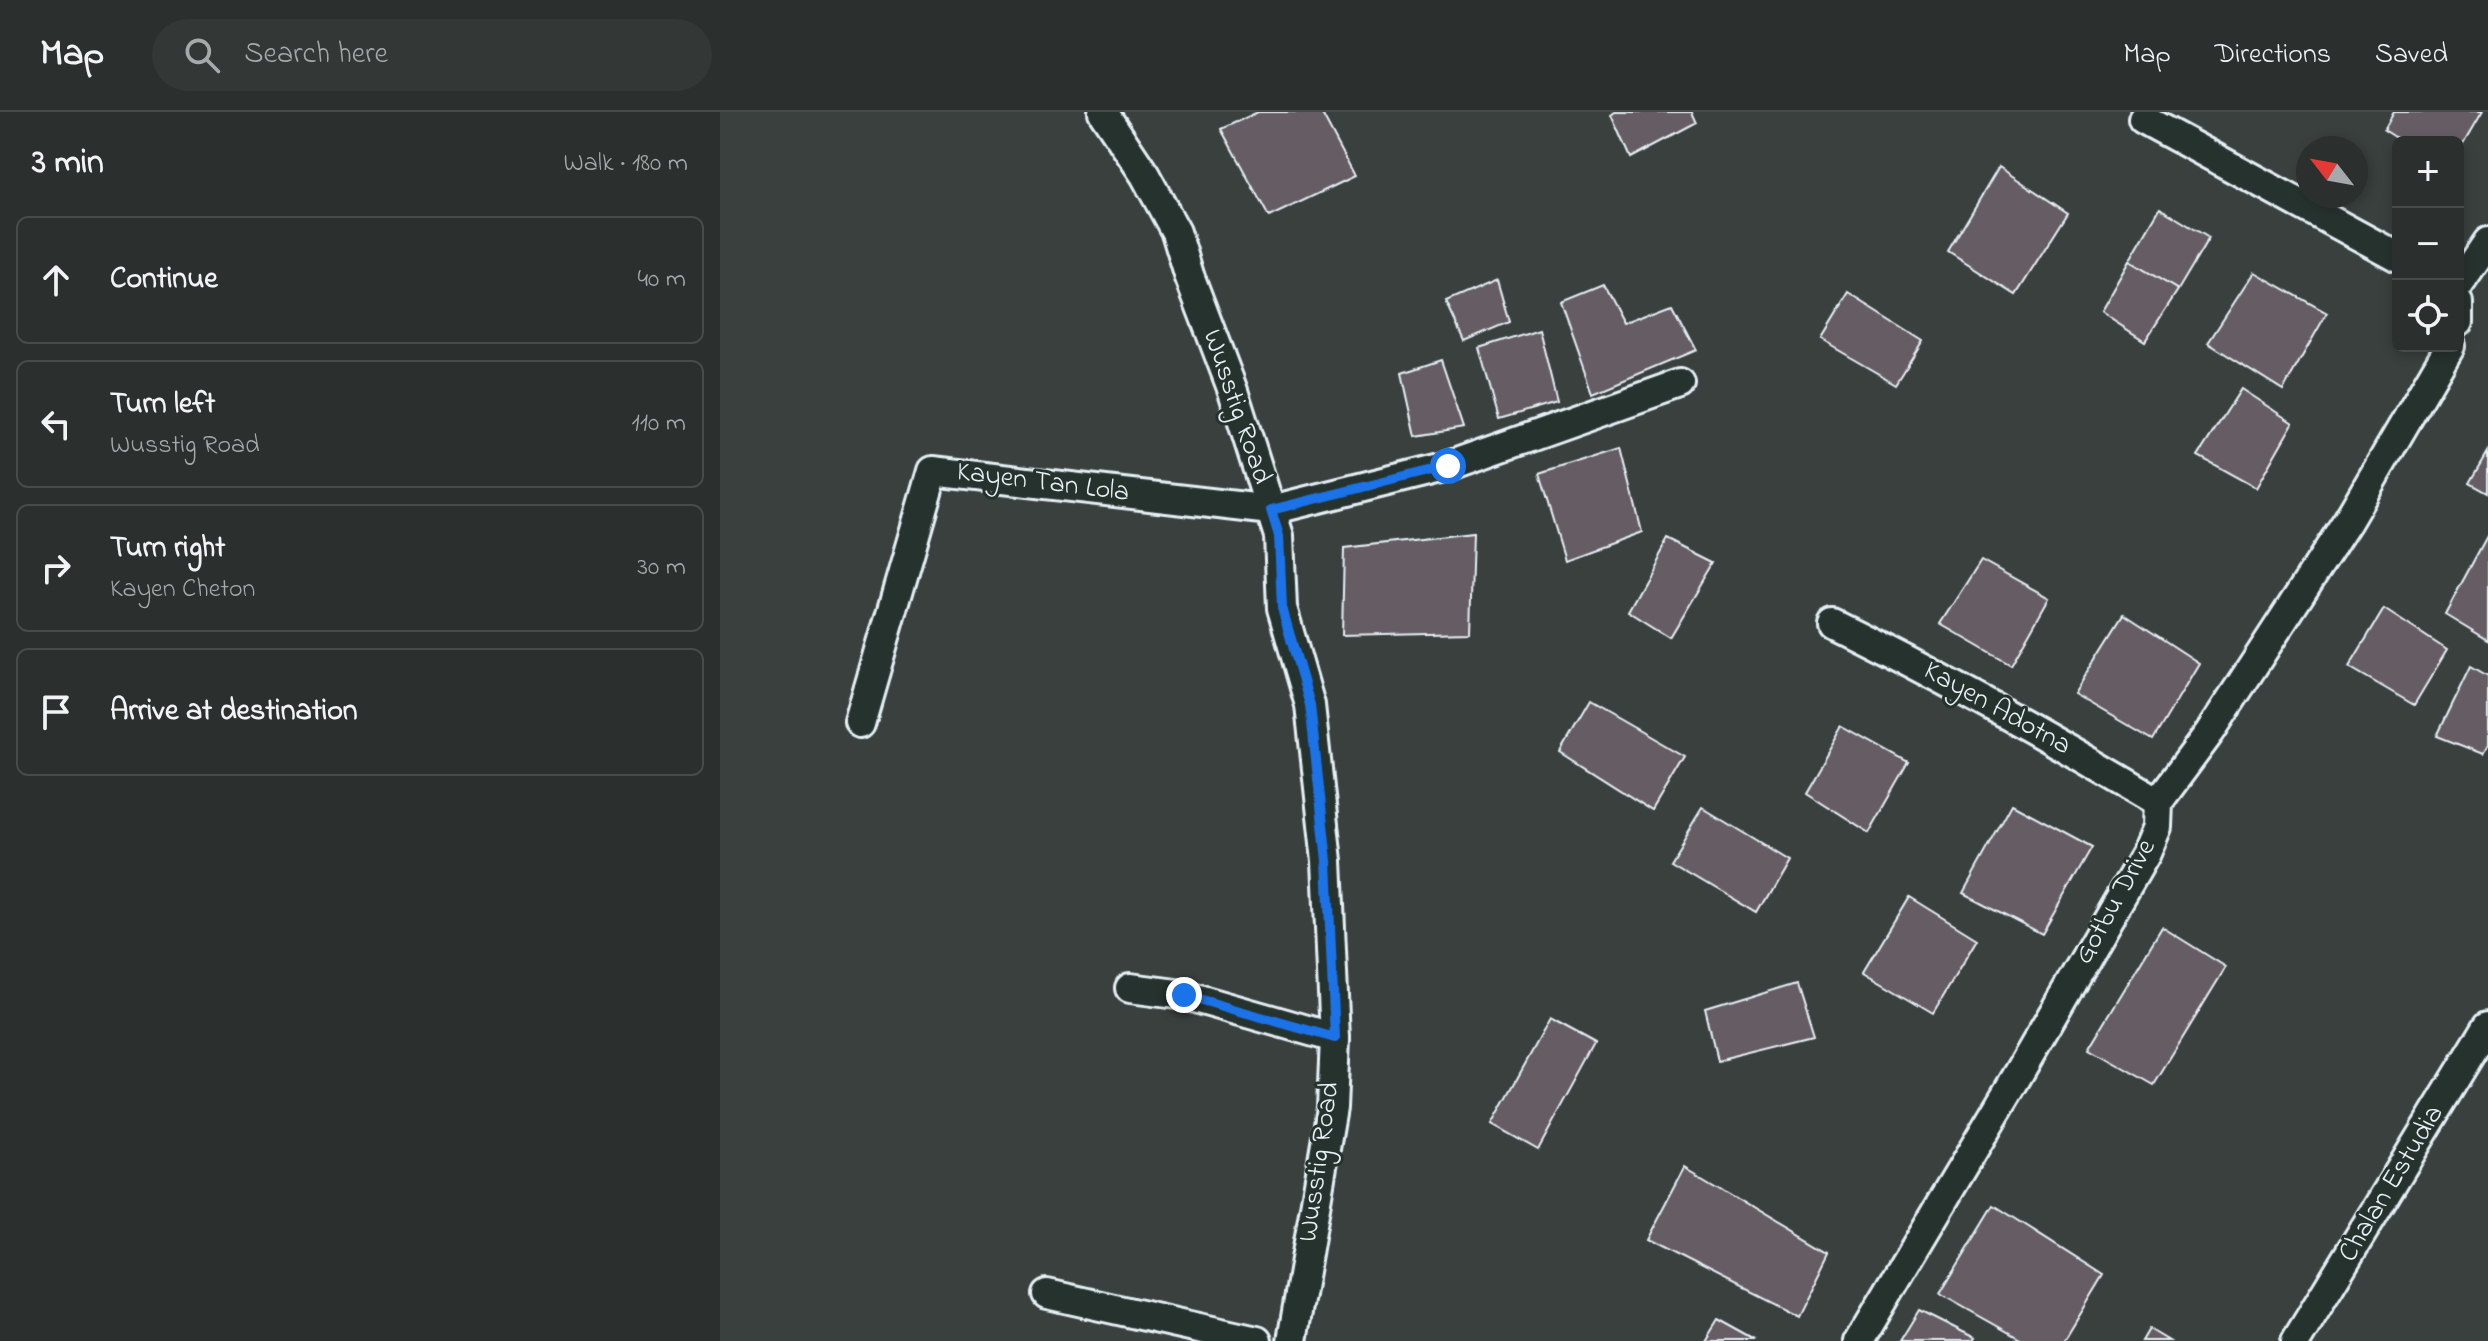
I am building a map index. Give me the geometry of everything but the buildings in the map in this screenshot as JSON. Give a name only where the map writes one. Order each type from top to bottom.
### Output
[{"type":"street","name":"Wusstig Road","points":[[1110,114],[1176,232],[1233,391],[1279,536],[1282,608],[1310,705],[1327,861],[1335,1038],[1332,1108],[1292,1341]]},
{"type":"street","points":[[2143,119],[2208,157],[2392,253]]},
{"type":"street","points":[[2462,280],[2488,242]]},
{"type":"street","name":"Gotbu Drive","points":[[1859,1341],[2146,853],[2157,827],[2158,802],[2210,732],[2348,520],[2446,352]]},
{"type":"street","points":[[1271,510],[1448,466],[1680,384]]},
{"type":"street","name":"Kayen Tan Lola","points":[[860,723],[933,471],[1271,510]]},
{"type":"street","name":"Kayen Adotna","points":[[1832,623],[1946,679],[2056,740],[2158,802]]},
{"type":"street","points":[[1130,988],[1184,995],[1335,1038]]},
{"type":"street","name":"Chalan Estudia","points":[[2296,1341],[2488,1026]]},
{"type":"street","points":[[1047,1294],[1257,1341]]},
{"type":"route","points":[[1184,995],[1335,1038],[1327,861],[1310,705],[1282,608],[1279,536],[1271,510],[1448,466]]}]
